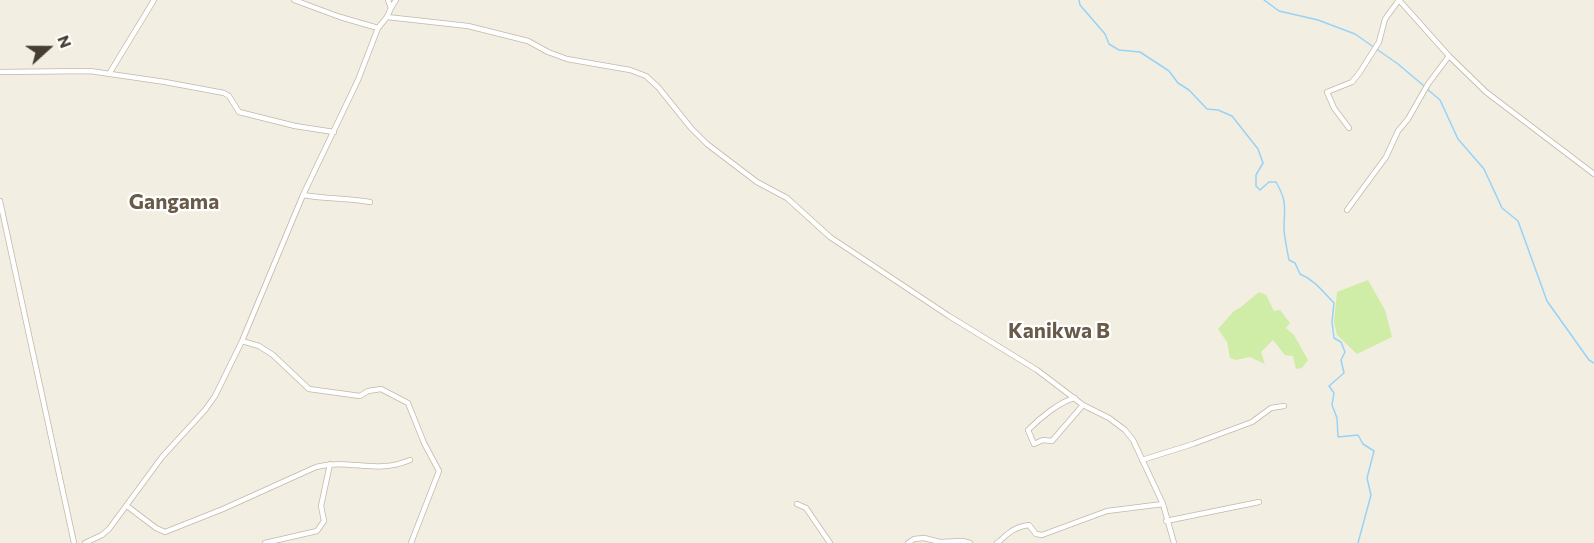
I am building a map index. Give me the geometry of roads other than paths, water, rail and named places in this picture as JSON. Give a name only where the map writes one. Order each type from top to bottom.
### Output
[{"type":"street","points":[[109,74],[154,0]]},
{"type":"street","points":[[294,0],[378,28]]},
{"type":"street","points":[[388,0],[391,8]]},
{"type":"street","points":[[85,543],[110,529],[162,457],[206,410],[215,396],[242,341],[303,195],[358,80],[378,28],[396,0]]},
{"type":"street","points":[[1349,128],[1334,108],[1328,92],[1352,82],[1360,72],[1379,42],[1385,20],[1399,0],[1449,56],[1486,92],[1594,174]]},
{"type":"street","points":[[387,17],[468,26],[528,41],[567,59],[630,70],[646,76],[658,87],[691,129],[707,144],[757,182],[787,198],[830,237],[949,316],[1037,370],[1083,405],[1109,418],[1125,430],[1133,440],[1163,504],[1174,543]]},
{"type":"street","points":[[1347,210],[1386,157],[1398,131],[1449,56]]},
{"type":"street","points":[[0,72],[90,71],[165,82],[224,93],[229,96],[239,112],[295,126],[334,132]]},
{"type":"street","points":[[303,195],[322,199],[348,198],[370,202]]},
{"type":"street","points":[[0,201],[74,543]]},
{"type":"street","points":[[242,341],[259,346],[273,355],[309,389],[360,396],[368,391],[381,389],[408,403],[424,443],[439,471],[411,543]]},
{"type":"street","points":[[1075,398],[1068,399],[1045,413],[1028,430],[1034,444],[1043,440],[1052,441],[1083,405]]},
{"type":"street","points":[[1142,460],[1183,448],[1252,422],[1271,408],[1284,406]]},
{"type":"street","points":[[127,506],[156,528],[165,532],[172,531],[316,467],[349,464],[377,468],[410,460]]},
{"type":"street","points":[[266,543],[316,531],[321,527],[324,521],[321,506],[330,464]]},
{"type":"street","points":[[1166,521],[1259,502]]},
{"type":"street","points":[[797,504],[806,508],[830,543]]},
{"type":"street","points":[[997,543],[1007,534],[1023,526],[1029,525],[1036,534],[1042,535],[1107,511],[1163,504]]},
{"type":"street","points":[[909,543],[914,539],[924,538],[940,542],[970,543]]},
{"type":"waterway","points":[[1079,0],[1080,5],[1105,34],[1109,44],[1119,50],[1140,52],[1169,71],[1178,83],[1189,90],[1207,109],[1218,110],[1232,116],[1258,149],[1263,163],[1256,175],[1256,186],[1260,190],[1269,182],[1276,182],[1280,189],[1284,205],[1284,230],[1289,260],[1295,263],[1300,274],[1314,283],[1334,303],[1332,322],[1334,338],[1341,342],[1345,352],[1341,360],[1344,373],[1329,386],[1334,393],[1332,405],[1337,418],[1338,437],[1358,435],[1363,444],[1374,451],[1367,478],[1371,495],[1358,543]]},
{"type":"waterway","points":[[1264,0],[1279,11],[1318,20],[1355,34],[1398,64],[1424,86]]},
{"type":"waterway","points":[[1427,89],[1440,100],[1458,139],[1484,169],[1502,208],[1518,221],[1547,301],[1589,360],[1594,363]]},
{"type":"district","name":"Gangama","points":[[174,202]]},
{"type":"district","name":"Kanikwa B","points":[[1059,331]]}]
